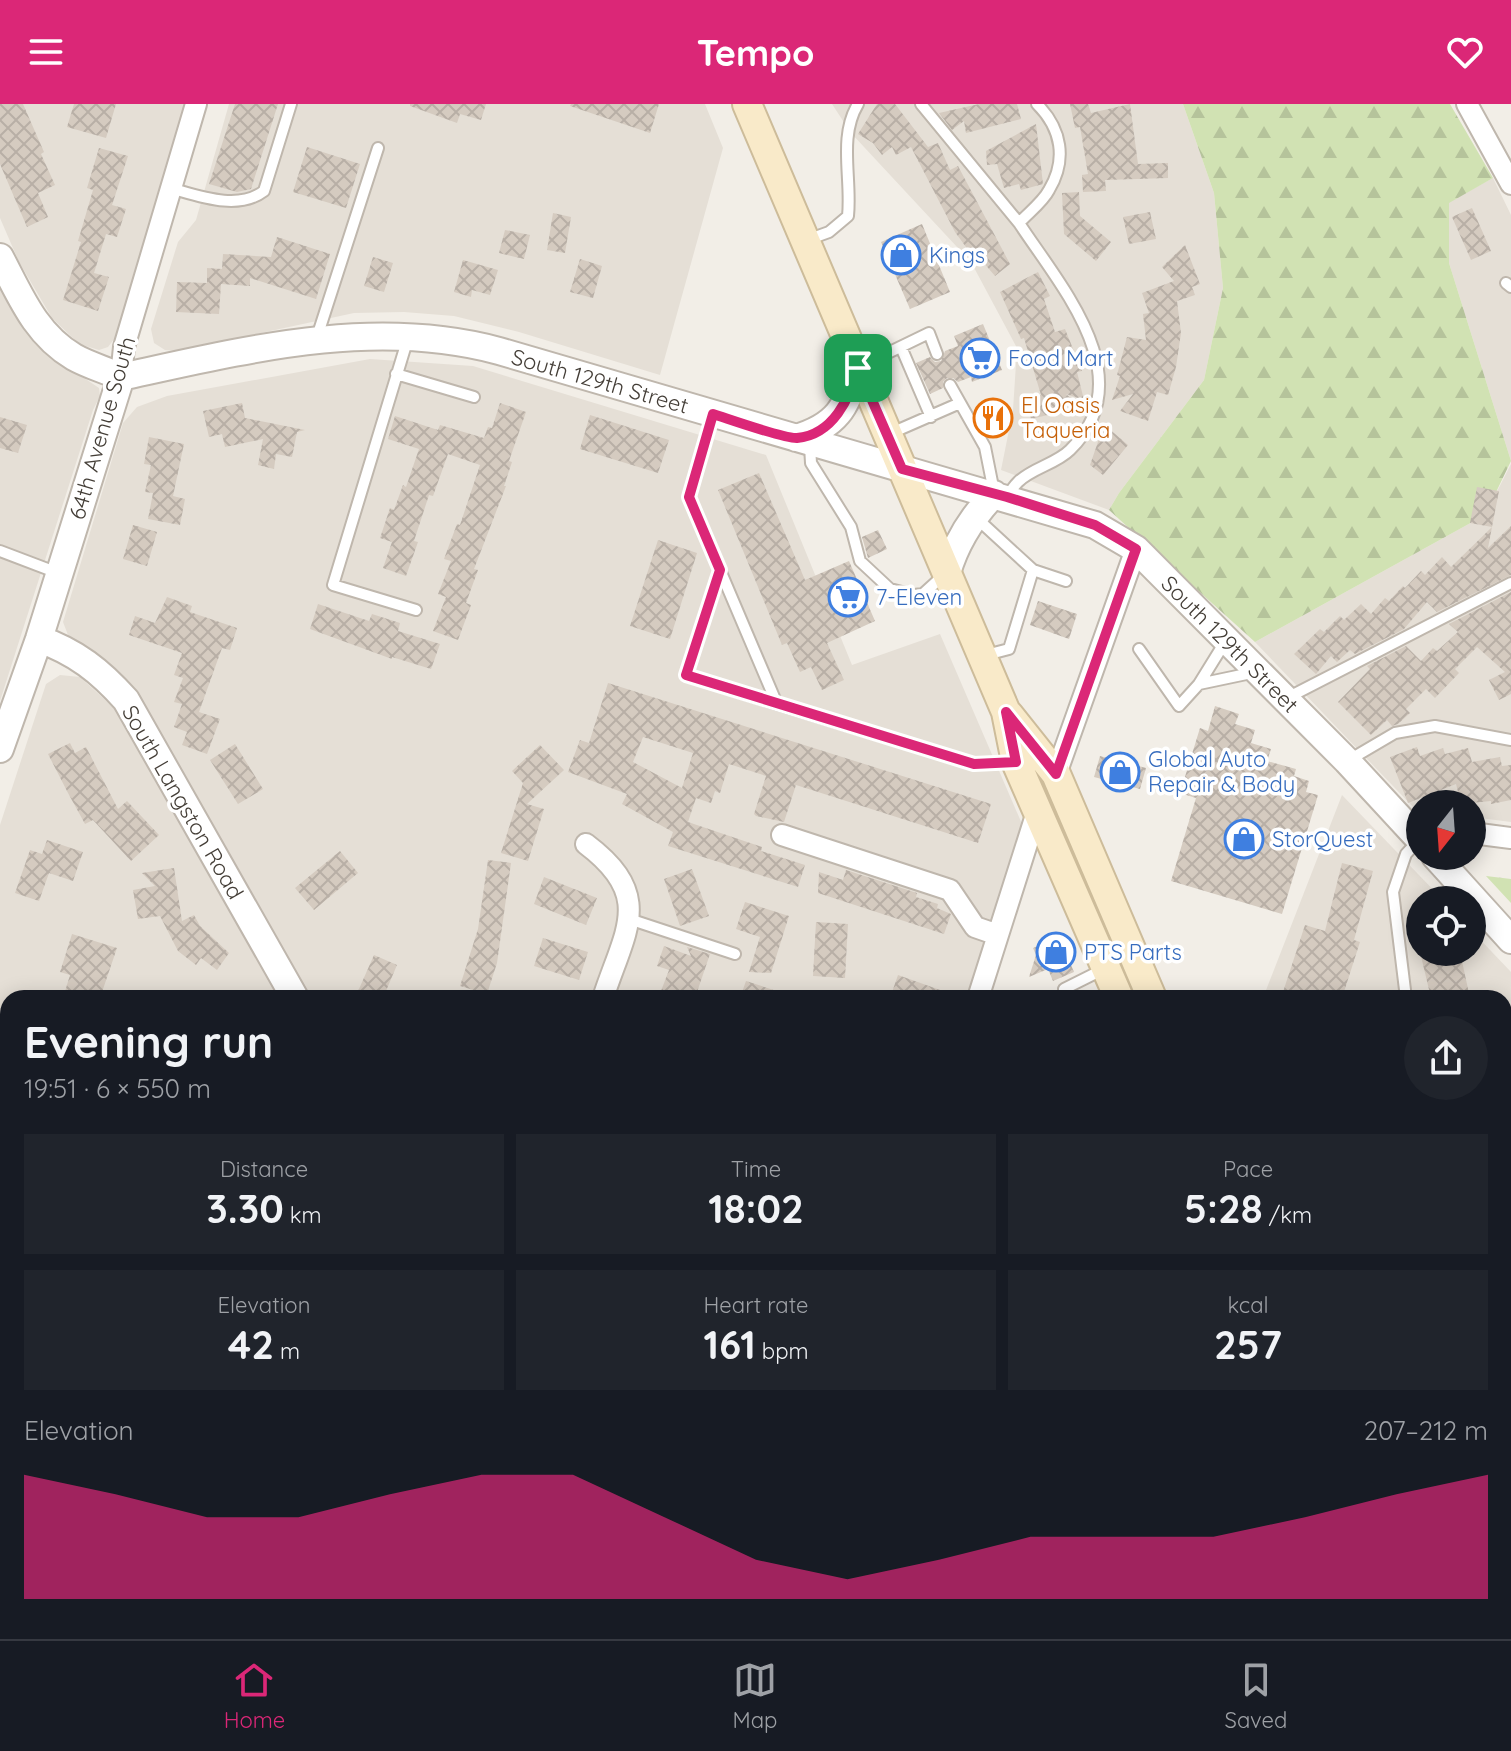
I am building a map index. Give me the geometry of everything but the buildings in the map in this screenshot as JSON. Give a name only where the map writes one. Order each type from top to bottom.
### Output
[{"type":"main road","points":[[742,106],[889,434],[1006,712],[1016,762],[1115,990]]},
{"type":"main road","points":[[1006,712],[1056,774],[1149,990]]},
{"type":"street","name":"64th Avenue South","points":[[2,733],[39,639],[121,377],[124,347],[196,104]]},
{"type":"street","points":[[1467,104],[1511,184]]},
{"type":"street","points":[[0,257],[31,317],[49,338],[75,357],[121,377]]},
{"type":"street","name":"South 129th Street","points":[[121,377],[272,345],[316,340],[408,336],[469,343],[902,469],[992,502],[1095,525],[1136,549],[1347,761],[1406,825]]},
{"type":"street","points":[[803,440],[839,414],[853,389],[858,368]]},
{"type":"street","points":[[947,573],[953,553],[992,502]]},
{"type":"street","points":[[1056,774],[1136,549]]},
{"type":"street","name":"South Langston Road","points":[[39,639],[75,654],[103,675],[126,700],[290,990]]},
{"type":"street","points":[[981,990],[1037,812]]},
{"type":"street","points":[[782,835],[950,890],[975,927],[998,935]]},
{"type":"street","points":[[1486,835],[1511,838]]},
{"type":"street","points":[[586,844],[605,858],[628,891],[629,919],[606,990]]},
{"type":"street","points":[[1448,870],[1511,940]]},
{"type":"lane","points":[[170,188],[209,198],[253,199],[264,191],[291,104]]},
{"type":"lane","points":[[805,241],[829,232],[848,216],[847,131],[858,104]]},
{"type":"lane","points":[[921,104],[1019,223],[1079,313],[1096,355],[1100,388],[1096,414],[1069,451],[1018,481],[992,502]]},
{"type":"lane","points":[[1019,223],[1048,193],[1059,168],[1059,135],[1037,104]]},
{"type":"lane","points":[[316,340],[378,148]]},
{"type":"lane","points":[[858,368],[929,333],[937,354]]},
{"type":"lane","points":[[408,336],[333,585],[416,610]]},
{"type":"lane","points":[[901,347],[931,417]]},
{"type":"lane","points":[[396,374],[474,397]]},
{"type":"lane","points":[[950,385],[985,447],[992,502],[984,525],[1033,570],[1066,581]]},
{"type":"lane","points":[[889,434],[960,403]]},
{"type":"lane","points":[[713,414],[689,497],[777,704]]},
{"type":"lane","points":[[803,440],[811,463],[851,527],[860,561],[890,589],[923,594],[947,573]]},
{"type":"lane","points":[[0,551],[60,574]]},
{"type":"lane","points":[[720,570],[686,675],[974,764],[1016,762]]},
{"type":"lane","points":[[982,656],[1009,649],[1033,570]]},
{"type":"lane","points":[[1285,699],[1511,583]]},
{"type":"lane","points":[[1139,649],[1179,706],[1199,684],[1226,640]]},
{"type":"lane","points":[[1199,684],[1258,672]]},
{"type":"lane","points":[[1347,761],[1395,733],[1435,726],[1511,740]]},
{"type":"lane","points":[[1405,990],[1393,892],[1406,854]]},
{"type":"lane","points":[[629,919],[735,954]]},
{"type":"lane","points":[[1065,990],[1106,969]]},
{"type":"shaded area","points":[[0,104],[188,104],[115,338],[108,347],[99,350],[79,344],[52,318],[19,262],[0,218]]},
{"type":"shaded area","points":[[229,104],[705,104],[723,148],[660,375],[519,332],[454,316],[404,312],[354,313],[178,351],[165,350],[154,343],[151,329],[178,242],[196,220]]},
{"type":"shaded area","points":[[832,104],[1183,104],[1214,193],[1223,288],[1204,380],[1109,510],[1001,470],[1013,410],[1017,348],[971,262],[851,133]]},
{"type":"shaded area","points":[[1493,178],[1511,215],[1511,461],[1449,263],[1449,202]]},
{"type":"shaded area","points":[[0,288],[44,351],[99,388],[100,396],[0,701]]},
{"type":"shaded area","points":[[370,359],[473,366],[766,455],[852,665],[940,634],[1022,824],[969,990],[300,990],[137,695],[101,657],[68,635],[63,622],[123,423],[137,407],[167,396]]},
{"type":"shaded area","points":[[1511,464],[1511,822],[1486,819],[1486,790],[1406,790],[1406,800],[1255,642],[1485,515]]},
{"type":"shaded area","points":[[60,675],[80,677],[135,732],[277,990],[0,990],[0,825],[46,684]]},
{"type":"shaded area","points":[[1342,795],[1406,862],[1406,870],[1414,870],[1430,886],[1406,886],[1406,966],[1486,966],[1486,946],[1511,972],[1511,990],[1266,990]]},
{"type":"green space","points":[[1183,104],[1450,104],[1493,178],[1449,203],[1449,263],[1511,461],[1485,515],[1255,642],[1109,510],[1204,380],[1223,288],[1214,193]]},
{"type":"green space","points":[[1486,876],[1511,879],[1511,903]]},
{"type":"place","name":"Kings","points":[[901,255]]},
{"type":"place","name":"Food Mart","points":[[980,358]]},
{"type":"place","name":"El Oasis Taqueria","points":[[993,418]]},
{"type":"place","name":"7-Eleven","points":[[848,597]]},
{"type":"place","name":"Global Auto Repair & Body","points":[[1120,772]]},
{"type":"place","name":"StorQuest","points":[[1244,839]]},
{"type":"place","name":"PTS Parts","points":[[1056,952]]},
{"type":"route","points":[[858,368],[902,469],[1095,525],[1136,549],[1056,774],[1006,712],[1016,762],[974,764],[686,675],[720,570],[689,497],[713,414],[796,438],[816,432],[839,414],[853,389],[858,368]]}]
